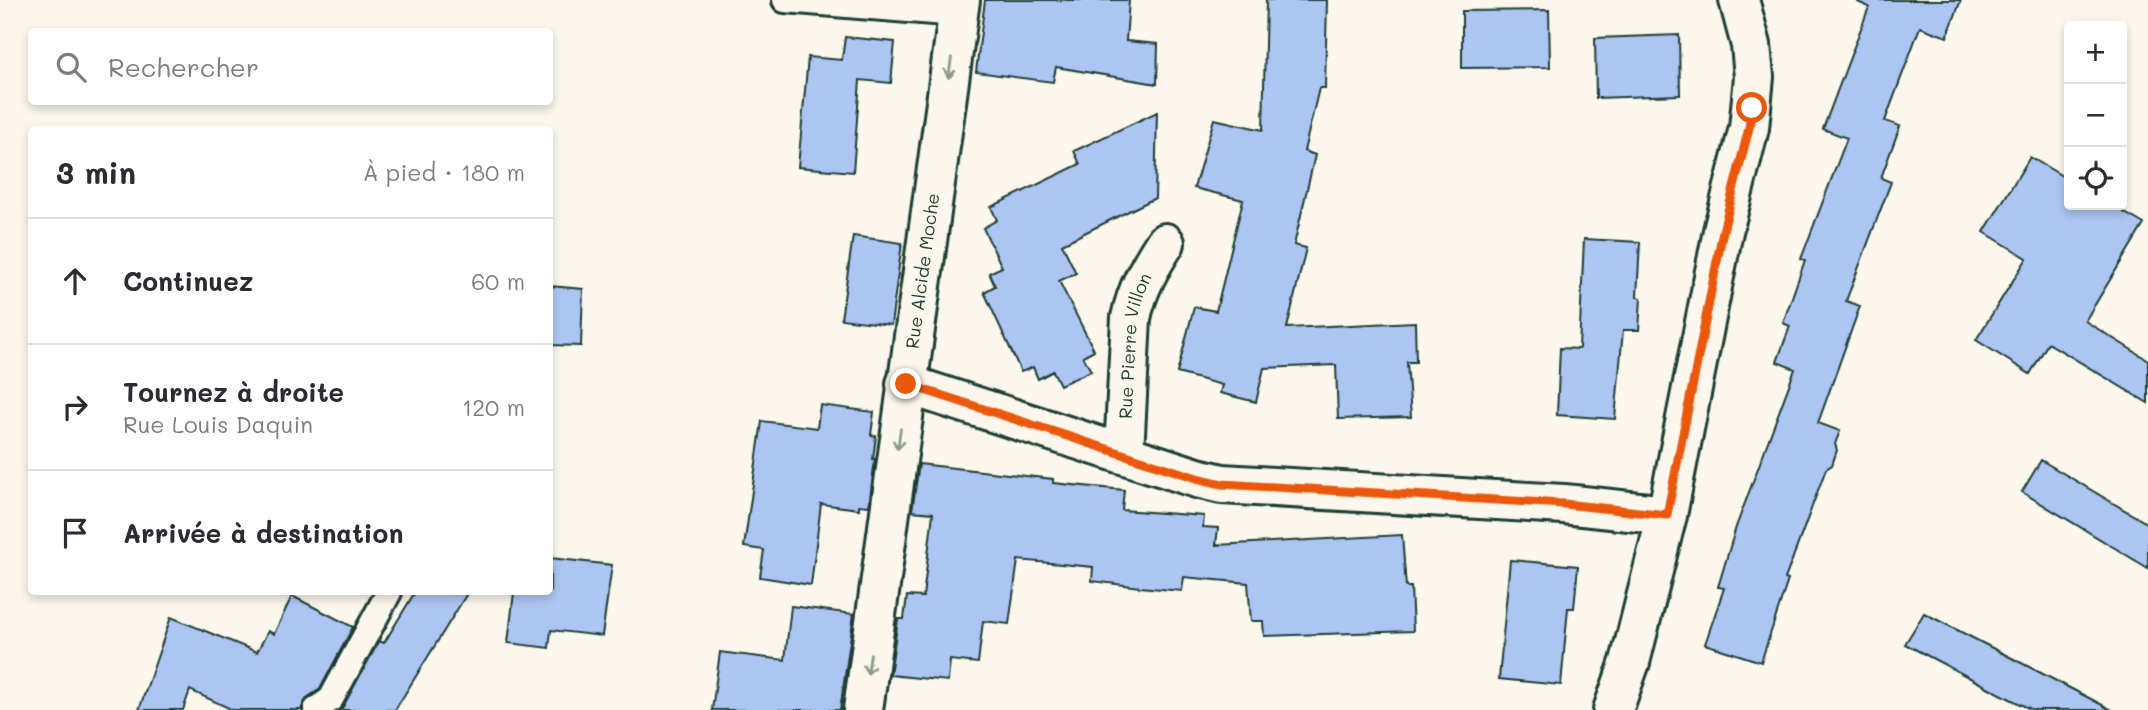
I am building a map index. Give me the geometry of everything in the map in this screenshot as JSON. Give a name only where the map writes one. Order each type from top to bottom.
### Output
[{"type":"street","points":[[1613,710],[1630,662],[1667,515],[1723,231],[1749,128],[1755,78],[1751,45],[1739,0]]},
{"type":"street","name":"Rue Alcide Moche","points":[[863,710],[959,7]]},
{"type":"street","name":"Rue Pierre Villon","points":[[1124,453],[1133,309],[1143,276],[1165,243]]},
{"type":"street","points":[[906,384],[1222,484],[1591,506],[1667,515]]},
{"type":"lane","points":[[785,0],[959,7]]},
{"type":"lane","points":[[316,710],[331,699],[388,595]]},
{"type":"building","points":[[985,0],[1129,0],[1126,41],[1158,44],[1157,84],[1056,67],[1053,82],[976,72]]},
{"type":"building","points":[[1266,0],[1327,0],[1325,88],[1319,88],[1304,151],[1315,155],[1294,245],[1306,248],[1287,328],[1415,322],[1416,362],[1407,362],[1411,417],[1338,419],[1336,365],[1264,368],[1256,402],[1220,393],[1222,385],[1177,373],[1194,307],[1216,311],[1243,200],[1194,188],[1214,119],[1263,130]]},
{"type":"building","points":[[1858,0],[1961,0],[1947,37],[1920,27],[1885,121],[1900,126],[1881,178],[1891,182],[1846,301],[1860,306],[1818,423],[1840,431],[1835,444],[1837,450],[1832,465],[1826,469],[1785,579],[1788,580],[1761,662],[1705,644],[1724,588],[1718,587],[1736,527],[1795,369],[1777,362],[1790,326],[1783,323],[1805,260],[1801,259],[1847,138],[1823,129],[1869,7]]},
{"type":"building","points":[[1549,10],[1550,67],[1462,68],[1462,11]]},
{"type":"building","points":[[1679,35],[1680,95],[1596,98],[1595,38]]},
{"type":"building","points":[[845,37],[895,42],[891,83],[860,80],[853,172],[798,167],[808,57],[842,60]]},
{"type":"building","points":[[1157,112],[1155,198],[1062,244],[1076,273],[1059,281],[1094,350],[1083,356],[1091,371],[1060,385],[1053,371],[1038,379],[1033,367],[1021,372],[984,292],[995,286],[989,273],[1002,267],[983,228],[997,220],[991,207],[1080,164],[1074,151]]},
{"type":"building","points":[[2030,157],[2064,177],[2064,210],[2120,210],[2144,224],[2085,321],[2148,360],[2148,403],[2048,343],[2030,374],[1976,340],[2027,258],[1984,232]]},
{"type":"building","points":[[853,236],[902,243],[891,325],[841,319]]},
{"type":"building","points":[[1584,239],[1640,242],[1637,297],[1641,298],[1639,330],[1623,330],[1615,419],[1557,415],[1560,348],[1579,349]]},
{"type":"building","points":[[553,286],[583,289],[581,346],[553,345]]},
{"type":"building","points":[[820,405],[874,412],[871,435],[876,436],[875,459],[869,506],[859,505],[859,509],[821,504],[811,585],[760,577],[764,550],[744,547],[762,421],[817,428]]},
{"type":"building","points":[[2041,460],[2148,524],[2148,568],[2022,492]]},
{"type":"building","points":[[919,464],[1124,490],[1122,510],[1204,516],[1203,527],[1218,528],[1216,545],[1402,535],[1406,587],[1411,587],[1413,631],[1264,636],[1263,621],[1251,621],[1248,583],[1184,577],[1182,591],[1140,587],[1092,581],[1093,567],[1018,560],[1009,624],[983,621],[978,663],[950,660],[948,681],[890,675],[898,619],[904,619],[907,596],[923,597],[933,513],[912,511]]},
{"type":"building","points":[[553,558],[612,565],[602,636],[551,630],[549,648],[508,643],[514,595],[553,595]]},
{"type":"building","points":[[1510,560],[1578,566],[1574,608],[1568,608],[1561,685],[1499,679]]},
{"type":"building","points":[[413,595],[466,595],[395,710],[341,710],[379,641],[384,643]]},
{"type":"building","points":[[292,596],[353,627],[320,689],[307,698],[301,710],[233,710],[190,690],[183,710],[139,710],[171,617],[257,652],[268,631],[274,634]]},
{"type":"building","points":[[791,606],[854,614],[840,710],[712,710],[720,652],[785,660]]},
{"type":"building","points":[[1924,613],[2112,710],[2033,710],[2020,704],[1905,644]]},
{"type":"route","points":[[906,384],[1222,484],[1564,504],[1667,515],[1723,231],[1752,108]]}]
